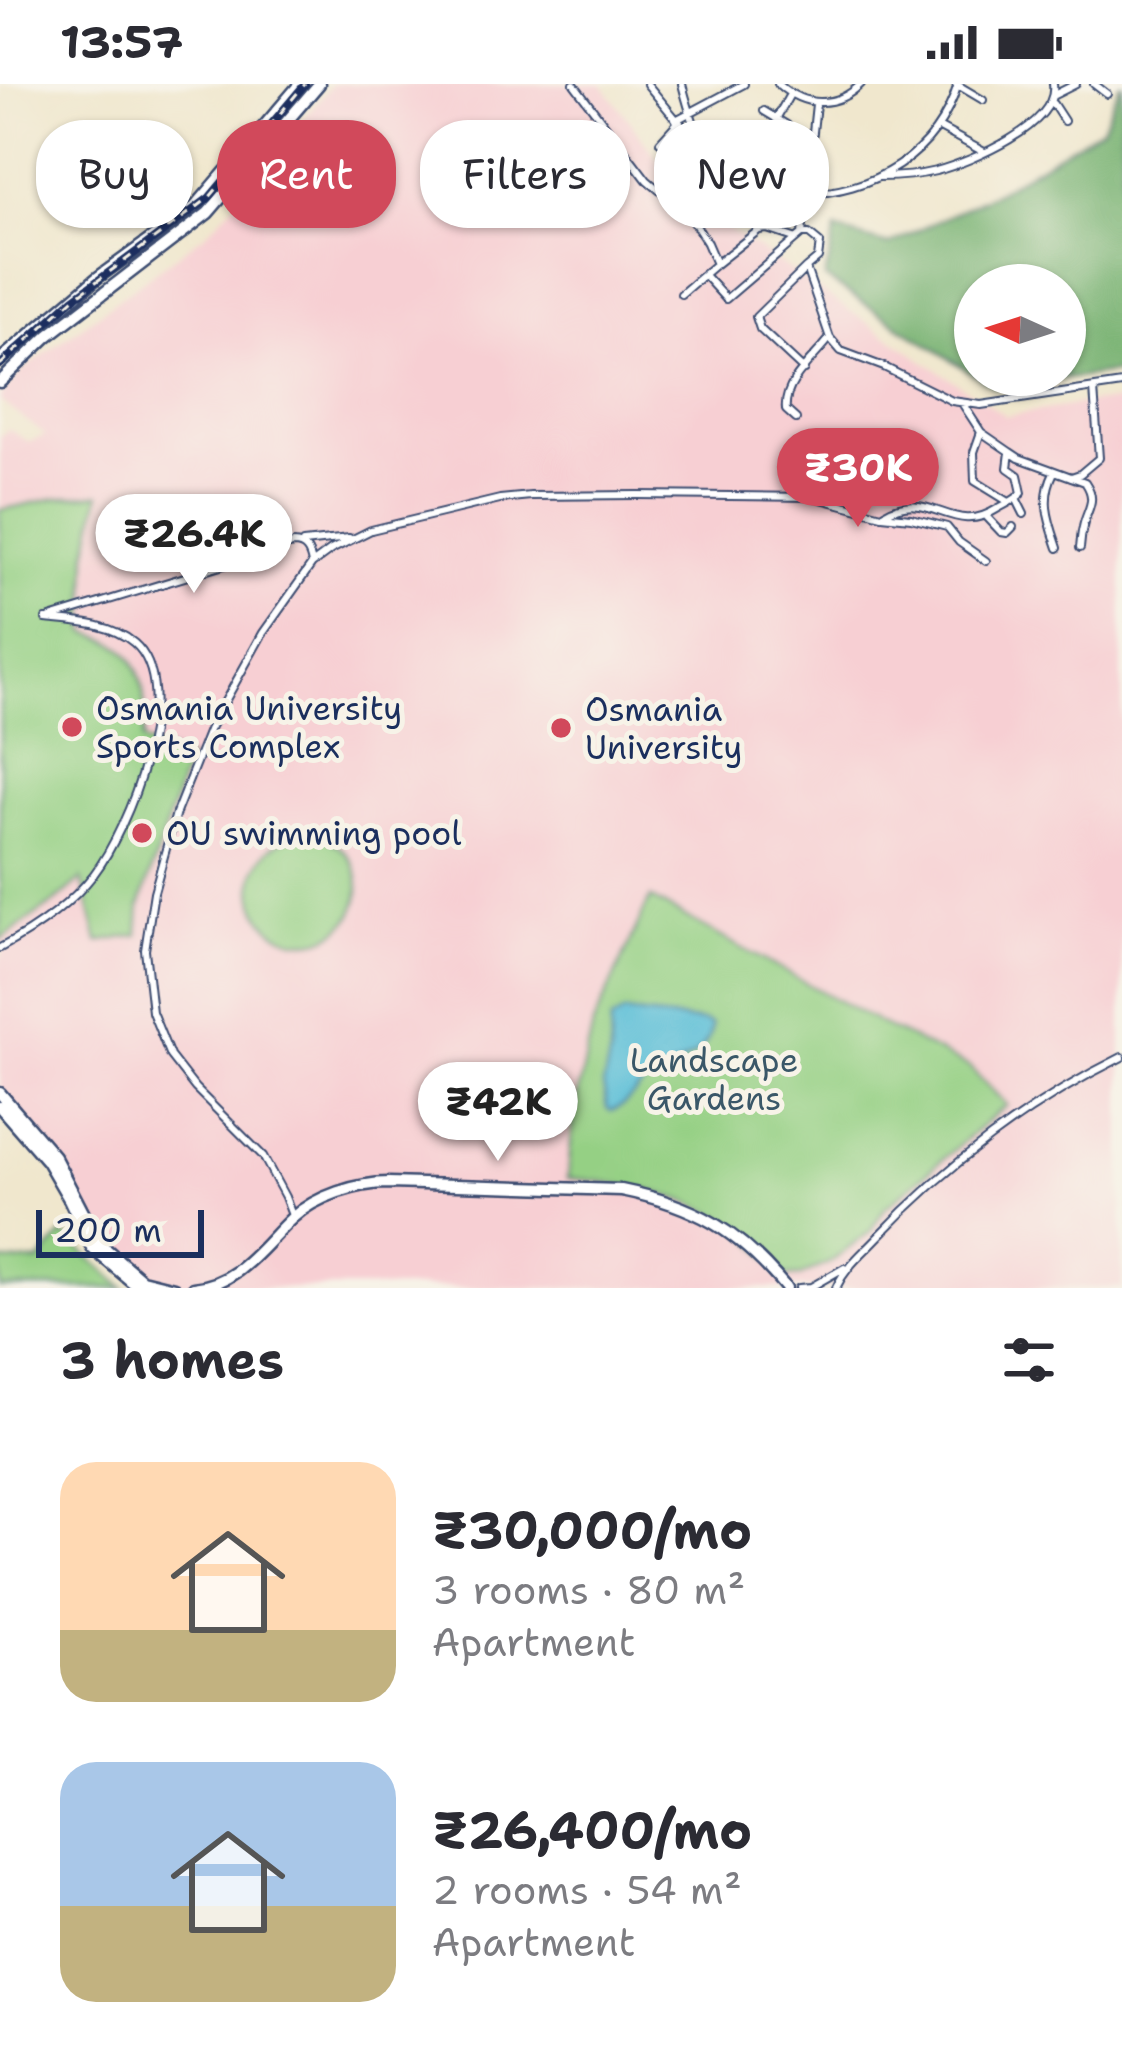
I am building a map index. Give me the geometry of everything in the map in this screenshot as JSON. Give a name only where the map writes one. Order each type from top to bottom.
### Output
[{"type":"main road","points":[[0,360],[124,257],[195,207],[300,84]]},
{"type":"main road","points":[[0,382],[48,336],[214,205],[319,84]]},
{"type":"main road","points":[[205,195],[214,205]]},
{"type":"main road","points":[[40,325],[48,336]]},
{"type":"main road","points":[[0,1094],[54,1156],[99,1243],[145,1285]]},
{"type":"main road","points":[[0,1107],[46,1161],[92,1248],[145,1285],[177,1288]]},
{"type":"main road","points":[[193,1288],[230,1277],[292,1217],[336,1194],[380,1183],[621,1190],[647,1196],[712,1221],[754,1251],[786,1288]]},
{"type":"street","points":[[574,84],[647,180],[689,216],[716,264]]},
{"type":"street","points":[[647,84],[676,120]]},
{"type":"street","points":[[682,84],[693,120]]},
{"type":"street","points":[[678,120],[743,84]]},
{"type":"street","points":[[778,84],[790,95],[816,104],[842,98],[861,84]]},
{"type":"street","points":[[829,191],[898,166],[931,137],[952,105],[957,84],[983,100]]},
{"type":"street","points":[[1053,84],[1053,98],[1064,121]]},
{"type":"street","points":[[874,177],[940,170],[984,152],[1028,127],[1053,98],[1076,84]]},
{"type":"street","points":[[1094,84],[1107,94]]},
{"type":"street","points":[[764,111],[776,119],[790,95]]},
{"type":"street","points":[[815,120],[816,104]]},
{"type":"street","points":[[938,127],[984,152]]},
{"type":"street","points":[[704,275],[726,299],[798,236],[800,228]]},
{"type":"street","points":[[681,294],[759,230],[815,238],[821,250],[818,258],[756,317],[760,329],[804,370]]},
{"type":"street","points":[[806,268],[830,338],[841,351],[952,401],[981,406],[1122,384]]},
{"type":"street","points":[[796,419],[786,410],[789,387],[830,338]]},
{"type":"street","points":[[1067,478],[1099,458],[1094,389]]},
{"type":"street","points":[[962,403],[981,432],[1019,458],[1084,482],[1092,508],[1083,524],[1080,548]]},
{"type":"street","points":[[981,432],[974,452],[975,481],[1013,501],[1024,514]]},
{"type":"street","points":[[292,1217],[263,1156],[170,1056],[152,1012],[145,950],[154,892],[176,813],[209,730],[262,633],[312,564],[371,530],[531,496],[813,497],[945,526],[986,516],[1022,493],[1022,482],[1008,467],[1010,452]]},
{"type":"street","points":[[1054,472],[1045,497],[1058,548]]},
{"type":"street","points":[[882,515],[907,503],[964,521]]},
{"type":"street","points":[[911,518],[933,509]]},
{"type":"street","points":[[946,513],[945,526],[986,561]]},
{"type":"street","points":[[986,516],[1001,532],[1013,527]]},
{"type":"street","points":[[0,948],[58,909],[81,889],[106,856],[140,778],[153,726],[149,671],[135,644],[104,627],[46,620],[299,544],[352,538]]},
{"type":"street","points":[[299,544],[310,554],[312,564]]},
{"type":"street","points":[[799,1288],[813,1288],[848,1266],[899,1213],[1040,1102],[1122,1057]]},
{"type":"street","points":[[836,1288],[848,1266]]},
{"type":"shaded area","name":"Osmania University","points":[[332,84],[602,84],[629,120],[420,120],[420,228],[630,228],[630,122],[654,154],[654,228],[727,228],[954,381],[954,396],[976,396],[1006,416],[1122,402],[1122,1288],[163,1288],[121,1258],[0,1092],[0,957],[4,955],[0,946],[0,437],[8,429],[29,442],[46,435],[0,401],[0,396],[22,371],[217,222],[217,228],[396,228],[396,120],[303,120]]},
{"type":"green space","points":[[1122,84],[1122,372],[1086,377],[1086,264],[954,264],[954,361],[825,278],[836,230],[889,245],[998,191],[1102,127]]},
{"type":"green space","name":"Osmania University Sports Complex","points":[[100,494],[88,551],[86,632],[122,648],[136,668],[144,704],[143,741],[188,759],[140,906],[138,935],[98,942],[82,879],[0,940],[0,510]]},
{"type":"green space","points":[[306,835],[326,839],[343,851],[355,868],[359,888],[355,908],[343,925],[326,937],[306,941],[286,937],[269,925],[257,908],[253,888],[257,868],[269,851],[286,839]]},
{"type":"green space","name":"Landscape Gardens","points":[[650,898],[969,1067],[1007,1105],[885,1208],[870,1232],[831,1262],[801,1276],[783,1277],[744,1233],[701,1207],[634,1187],[568,1178],[573,1116],[593,1025]]},
{"type":"green space","points":[[63,1234],[124,1288],[0,1288],[0,1261],[39,1262]]},
{"type":"water","points":[[624,1013],[711,1025],[697,1053],[649,1081],[611,1111],[603,1086],[611,1021]]},
{"type":"railway","points":[[0,365],[73,299],[209,198],[305,84]]},
{"type":"place","name":"Osmania University Sports Complex","points":[[72,727]]},
{"type":"place","name":"Osmania University","points":[[561,728]]},
{"type":"place","name":"OU swimming pool","points":[[142,833]]}]
